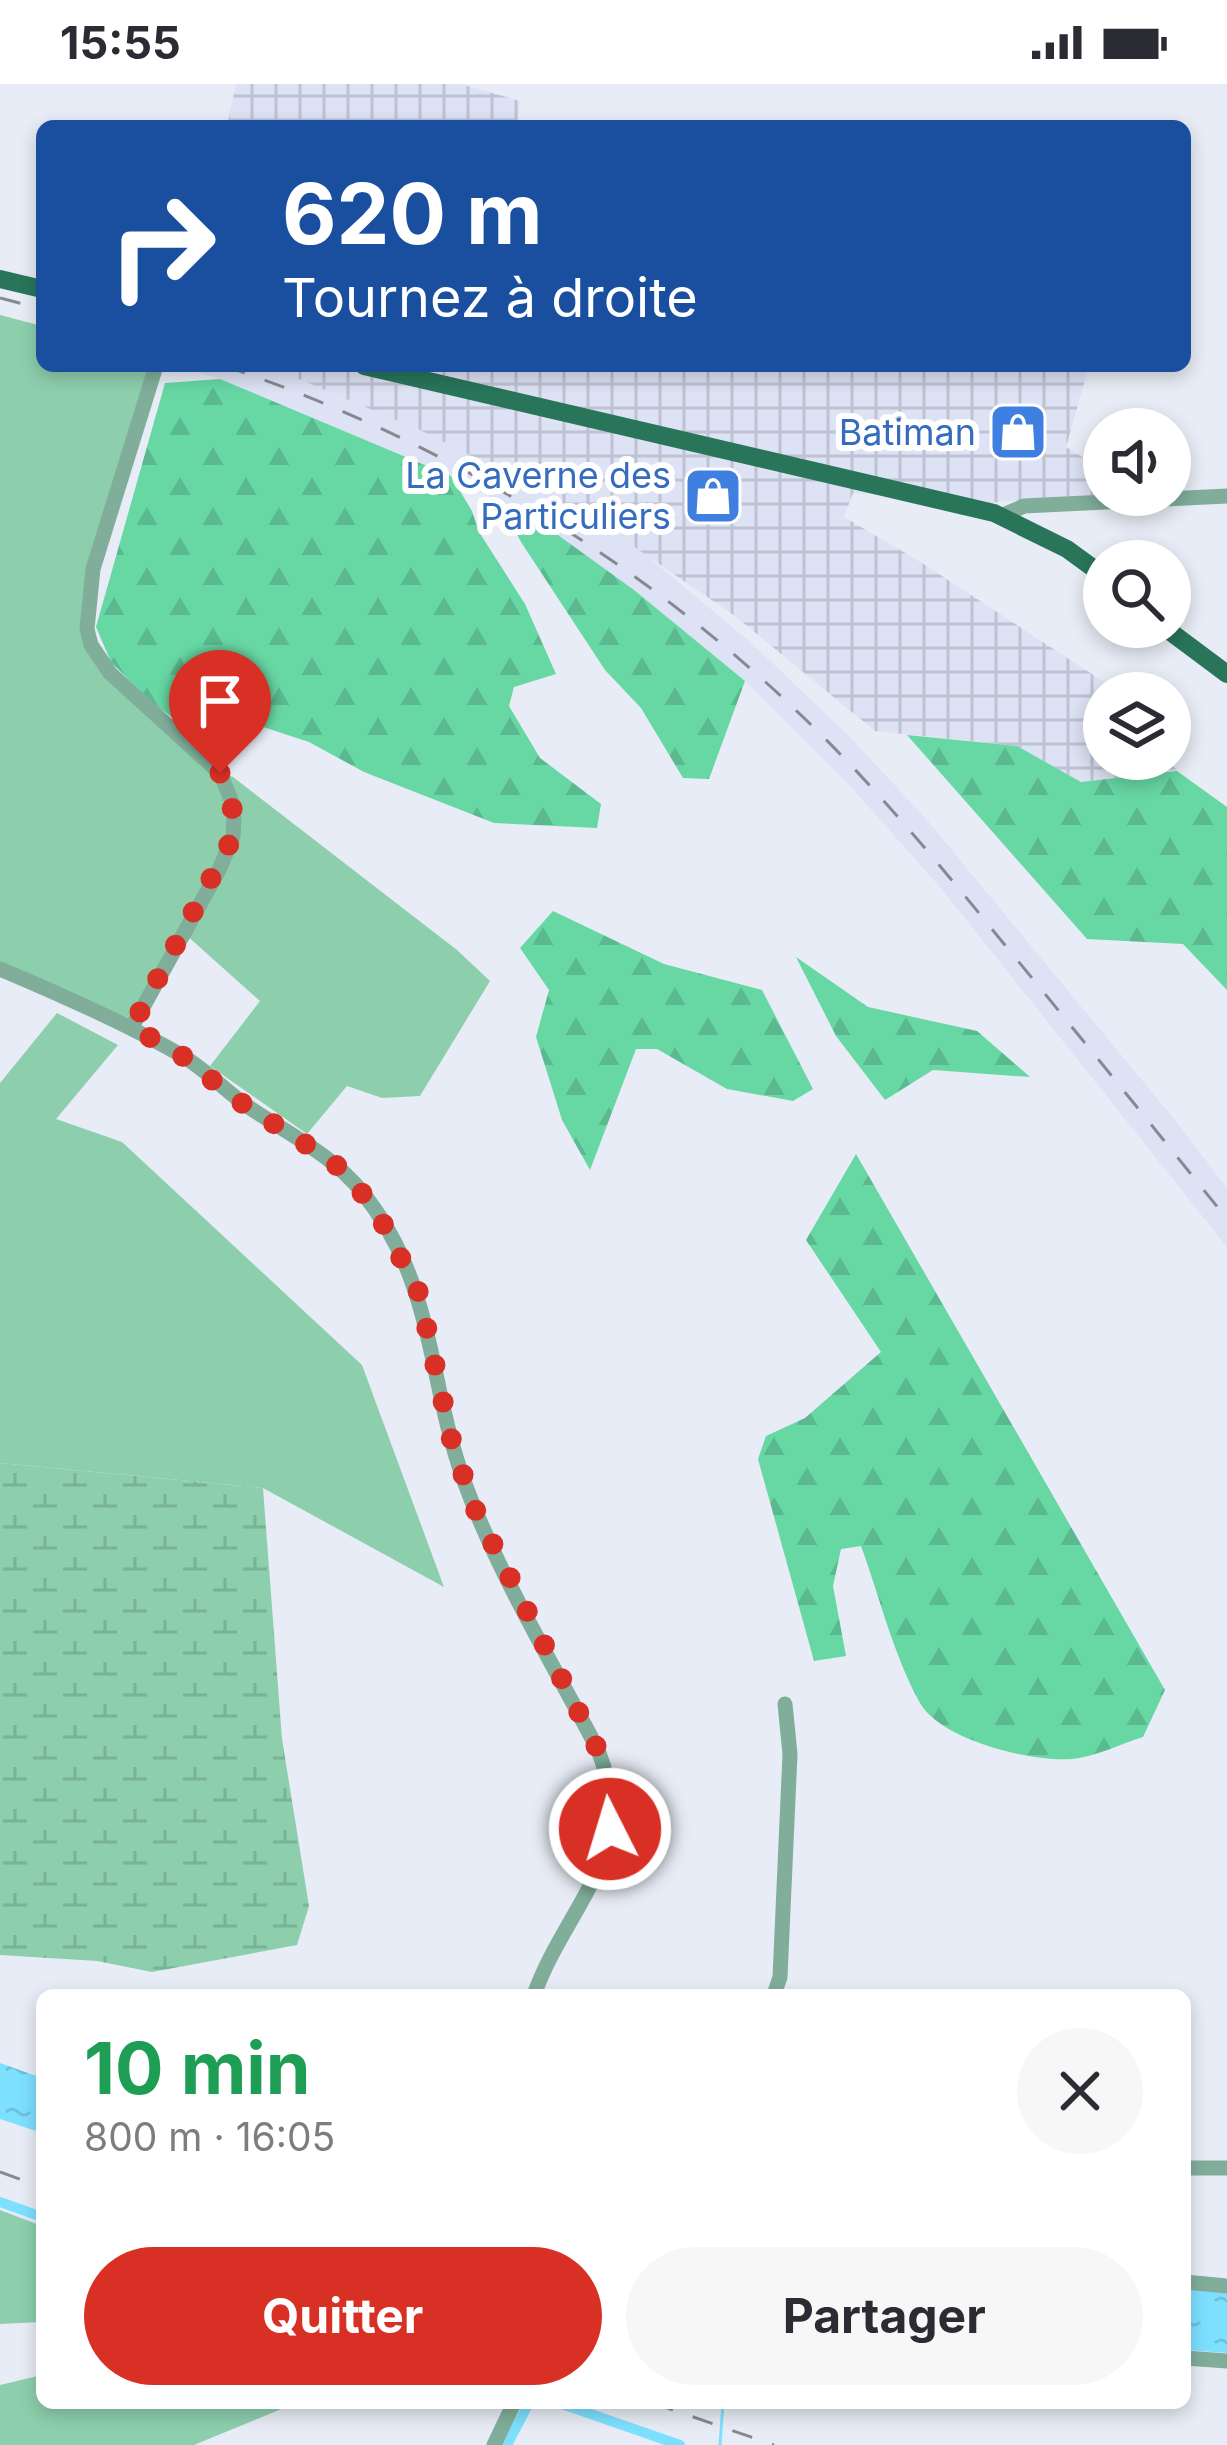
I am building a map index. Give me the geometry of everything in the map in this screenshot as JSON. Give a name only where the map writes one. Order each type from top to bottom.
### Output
[{"type":"main road","points":[[0,279],[36,288]]},
{"type":"main road","points":[[389,372],[1010,520],[1083,561]]},
{"type":"main road","points":[[1191,647],[1227,674]]},
{"type":"street","points":[[132,1027],[219,870],[235,819],[220,773],[110,673],[91,645],[87,629],[93,568],[154,372]]},
{"type":"street","points":[[1010,520],[1013,508],[1227,496]]},
{"type":"street","points":[[0,969],[132,1027],[184,1057],[234,1098],[345,1172],[377,1212],[413,1277],[452,1442],[474,1507],[598,1750],[610,1786],[610,1829],[603,1862],[537,1989]]},
{"type":"street","points":[[776,1989],[790,1754],[784,1704]]},
{"type":"street","points":[[1191,2168],[1227,2168]]},
{"type":"street","points":[[1191,2283],[1227,2286]]},
{"type":"street","points":[[1191,2358],[1227,2361]]},
{"type":"street","points":[[494,2445],[511,2409]]},
{"type":"shaded area","points":[[236,84],[461,84],[520,101],[518,120],[228,120]]},
{"type":"shaded area","points":[[197,372],[282,372],[420,430],[589,516],[647,556],[749,641],[849,736],[927,820],[1179,1125],[1227,1188],[1227,1247],[940,887],[851,787],[745,681],[634,590],[551,530],[451,476]]},
{"type":"shaded area","points":[[282,372],[1087,372],[1066,447],[1083,457],[1083,496],[985,503],[853,493],[844,517],[1089,672],[1083,672],[1083,780],[1098,780],[1081,782],[1017,746],[875,731],[735,616],[589,516],[420,430]]},
{"type":"green space","points":[[0,315],[36,324],[36,372],[154,372],[99,549],[91,644],[220,773],[233,777],[457,950],[490,981],[420,1096],[382,1098],[347,1086],[307,1134],[210,1066],[260,1001],[185,934],[132,1027],[0,969]]},
{"type":"green space","points":[[220,379],[451,476],[479,532],[525,604],[556,674],[514,687],[509,706],[540,758],[601,804],[597,828],[494,823],[364,772],[309,742],[260,726],[209,743],[152,703],[111,662],[96,627],[165,383]]},
{"type":"green space","points":[[506,513],[551,530],[634,590],[745,681],[709,779],[683,778],[641,708],[605,670]]},
{"type":"green space","points":[[907,735],[1017,746],[1081,782],[1190,780],[1227,807],[1227,990],[1183,944],[1087,939]]},
{"type":"green space","points":[[553,911],[664,964],[762,990],[813,1089],[793,1101],[727,1089],[657,1049],[636,1049],[590,1170],[562,1120],[536,1037],[549,990],[520,948]]},
{"type":"green space","points":[[796,957],[868,1007],[977,1031],[1030,1077],[933,1070],[885,1100],[836,1036]]},
{"type":"green space","points":[[57,1013],[118,1045],[56,1119],[122,1142],[362,1365],[444,1587],[263,1488],[0,1463],[0,1083]]},
{"type":"green space","points":[[856,1154],[1165,1690],[1143,1737],[1089,1756],[1054,1759],[988,1746],[947,1728],[920,1703],[910,1684],[861,1546],[841,1549],[833,1586],[846,1656],[814,1661],[758,1459],[766,1436],[805,1418],[881,1352],[806,1240]]},
{"type":"green space","points":[[0,1463],[263,1488],[282,1739],[309,1906],[297,1945],[152,1972],[97,1961],[0,1955]]},
{"type":"green space","points":[[0,2210],[36,2224],[36,2322],[0,2324]]},
{"type":"green space","points":[[36,2376],[36,2409],[281,2409],[194,2445],[0,2445],[0,2385]]},
{"type":"water","points":[[0,2063],[36,2076],[36,2131],[0,2119]]},
{"type":"water","points":[[1191,2288],[1227,2291],[1227,2353],[1191,2350]]},
{"type":"waterway","points":[[0,2202],[36,2215]]},
{"type":"waterway","points":[[507,2445],[526,2409]]},
{"type":"waterway","points":[[576,2409],[680,2445]]},
{"type":"waterway","points":[[720,2445],[723,2409]]},
{"type":"railway","points":[[0,298],[36,307]]},
{"type":"railway","points":[[241,372],[383,430],[534,510],[606,556],[741,661],[831,745],[910,831],[1227,1219]]},
{"type":"railway","points":[[0,2172],[36,2185]]},
{"type":"railway","points":[[670,2409],[774,2445]]},
{"type":"place","name":"Batiman","points":[[1018,432]]},
{"type":"place","name":"La Caverne des Particuliers","points":[[713,496]]},
{"type":"route","points":[[220,773],[232,802],[233,837],[132,1027],[184,1057],[234,1098],[345,1172],[389,1231],[419,1293],[462,1475],[486,1537],[604,1765],[610,1786],[610,1829]]}]
